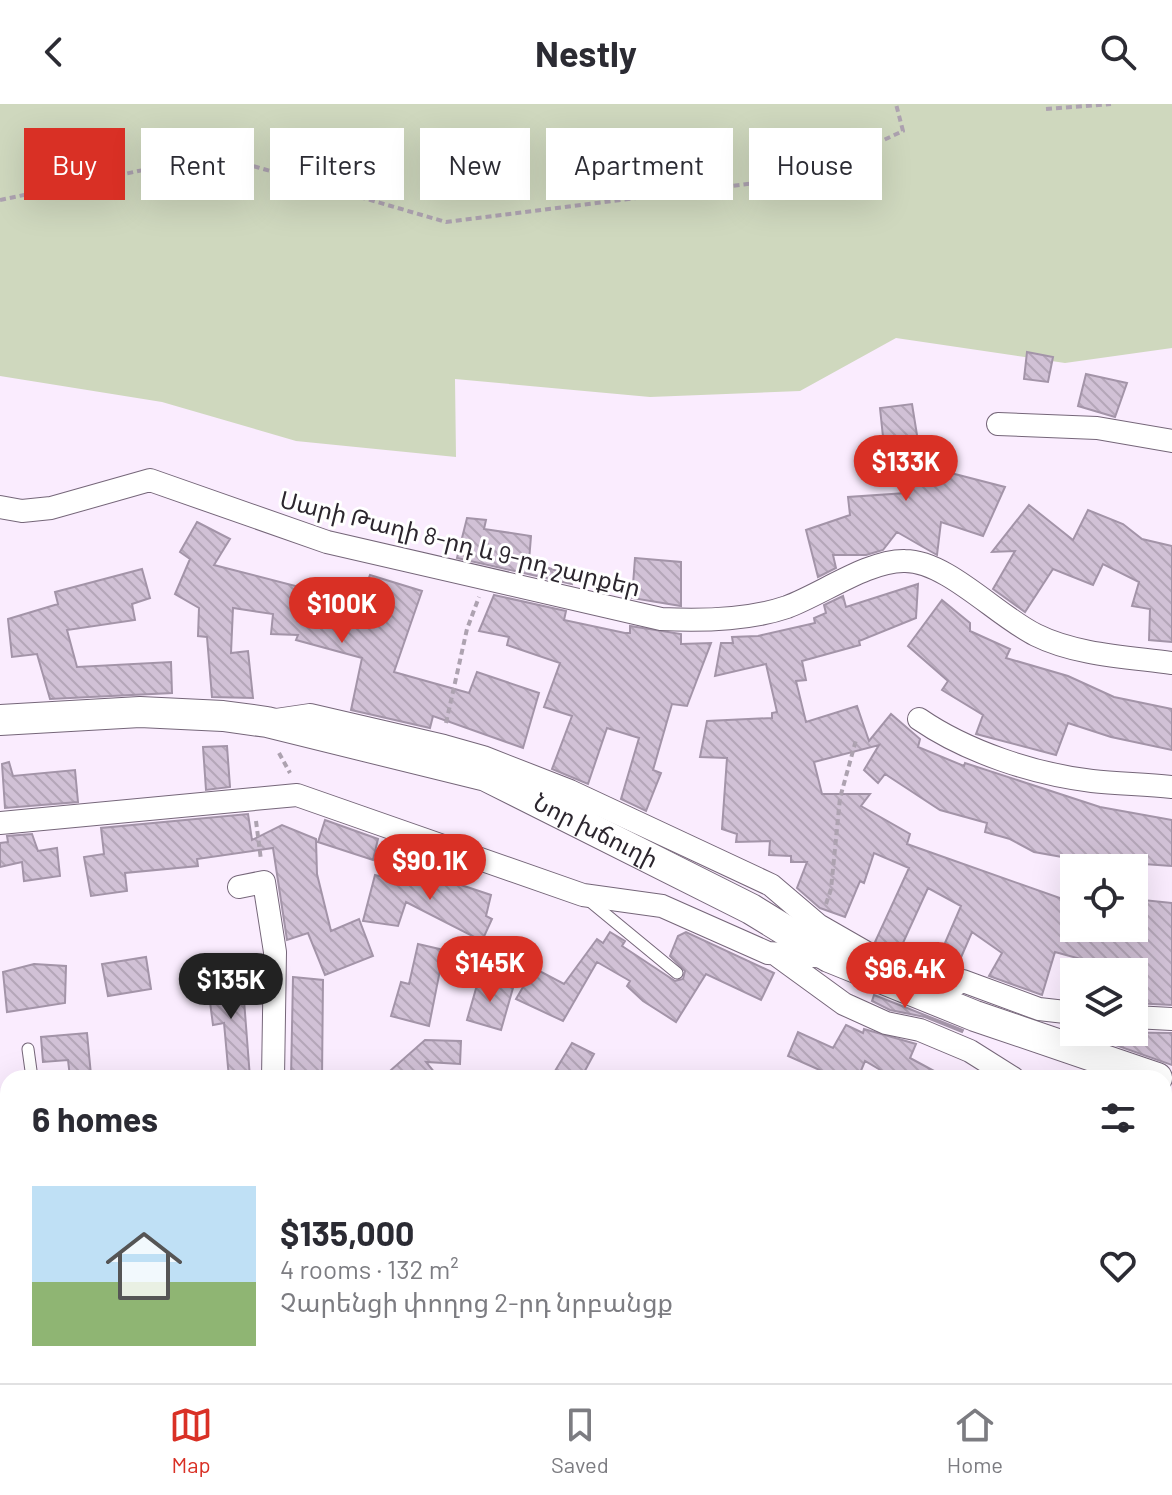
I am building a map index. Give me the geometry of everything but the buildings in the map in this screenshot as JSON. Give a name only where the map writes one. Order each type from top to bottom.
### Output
[{"type":"main road","name":"Նոր խճուղի","points":[[0,720],[140,712],[267,722],[486,776],[751,909],[829,957],[938,993],[1136,1070]]},
{"type":"street","points":[[998,424],[1097,428],[1172,441]]},
{"type":"street","name":"Սարի Թաղի 8-րդ և 9-րդ շարքեր","points":[[0,507],[22,511],[51,508],[150,480],[327,542],[649,618],[711,620],[785,608],[874,567],[906,561],[943,573],[1010,622],[1039,637],[1067,647],[1172,663]]},
{"type":"street","points":[[267,722],[310,715],[483,757],[570,791],[771,885],[818,925],[938,993],[963,981],[1039,1009],[1060,1011]]},
{"type":"street","points":[[919,719],[944,736],[1038,770],[1093,781],[1172,787]]},
{"type":"street","points":[[0,823],[297,795],[583,895],[662,906],[777,956],[844,1004],[886,1023],[920,1030],[970,1051],[1000,1070]]},
{"type":"street","points":[[239,887],[264,882],[275,952],[273,1070]]},
{"type":"street","points":[[777,956],[829,957],[818,925]]},
{"type":"street","points":[[1148,1018],[1172,1019]]},
{"type":"lane","points":[[583,895],[677,973]]},
{"type":"lane","points":[[28,1049],[31,1070]]},
{"type":"path","points":[[0,200],[215,155],[446,222],[804,177],[903,131],[896,104]]},
{"type":"path","points":[[1046,109],[1111,104]]},
{"type":"path","points":[[441,745],[467,629],[485,581]]},
{"type":"path","points":[[267,722],[262,735],[285,760],[297,795]]},
{"type":"path","points":[[818,925],[831,889],[840,798],[856,740]]},
{"type":"path","points":[[253,799],[264,882]]},
{"type":"green space","points":[[0,104],[1172,104],[1172,348],[1065,363],[896,338],[800,391],[650,397],[455,379],[456,457],[296,441],[162,402],[0,376]]}]
